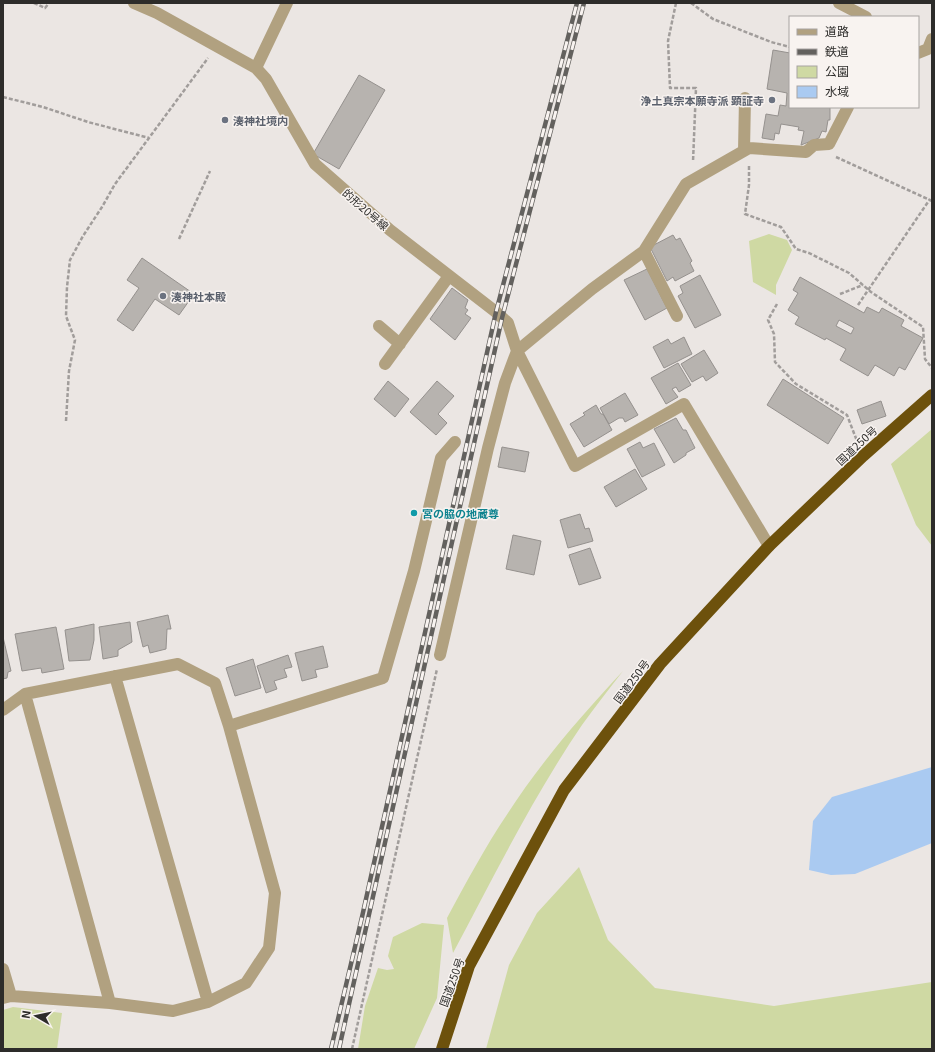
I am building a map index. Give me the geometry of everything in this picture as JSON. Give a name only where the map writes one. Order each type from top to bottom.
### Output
[{"type":"highway","name":"国道250号","points":[[442,1049],[469,966],[564,790],[660,664],[768,546],[863,456],[932,395]]},
{"type":"street","points":[[134,3],[157,13],[256,68],[287,3]]},
{"type":"street","points":[[839,3],[864,16]]},
{"type":"street","name":"的形20号線","points":[[256,68],[266,79],[315,164],[390,230],[508,323],[518,351]]},
{"type":"street","points":[[745,98],[747,149]]},
{"type":"street","points":[[440,655],[488,448],[505,383],[518,351],[592,288],[644,252],[686,184],[747,149],[806,152],[814,145],[829,144],[847,108]]},
{"type":"street","points":[[644,252],[677,316]]},
{"type":"street","points":[[385,364],[449,276]]},
{"type":"street","points":[[379,326],[400,344]]},
{"type":"street","points":[[518,351],[575,466],[684,404],[768,546]]},
{"type":"street","points":[[229,726],[383,678],[414,571],[441,458],[455,442]]},
{"type":"street","points":[[3,710],[25,694],[178,664],[215,684],[229,726],[275,893],[269,948],[246,982],[208,1002],[173,1011],[110,1003],[7,997],[3,969]]},
{"type":"street","points":[[115,676],[208,1002]]},
{"type":"street","points":[[25,694],[110,1003]]},
{"type":"path","points":[[34,3],[45,8],[48,3]]},
{"type":"path","points":[[676,3],[668,41],[670,88],[696,88],[693,180]]},
{"type":"path","points":[[691,3],[713,19],[771,42],[789,47]]},
{"type":"path","points":[[66,421],[69,371],[75,340],[66,316],[70,260],[115,184],[217,46]]},
{"type":"path","points":[[3,97],[149,138]]},
{"type":"path","points":[[829,144],[836,157],[931,200],[858,305]]},
{"type":"path","points":[[747,149],[749,185],[745,214],[781,227],[796,249],[809,253],[849,273],[868,289],[923,327],[925,359],[932,368]]},
{"type":"path","points":[[179,239],[210,171]]},
{"type":"path","points":[[840,294],[863,285]]},
{"type":"path","points":[[777,304],[768,320],[774,334],[776,362],[796,384],[847,415],[863,456]]},
{"type":"path","points":[[352,1049],[440,655]]},
{"type":"green space","points":[[769,234],[787,240],[792,250],[776,285],[776,295],[753,282],[749,241]]},
{"type":"green space","points":[[932,429],[932,546],[916,525],[891,464]]},
{"type":"green space","points":[[623,671],[582,725],[530,808],[453,953],[447,918],[491,839],[521,794],[548,758],[577,722]]},
{"type":"green space","points":[[579,867],[608,940],[655,988],[774,1006],[932,982],[932,1049],[486,1049],[509,965],[537,913]]},
{"type":"green space","points":[[422,923],[444,925],[437,998],[414,1049],[358,1049],[365,1006],[378,968],[387,970],[394,969],[388,956],[393,937]]},
{"type":"green space","points":[[13,1007],[62,1013],[57,1049],[3,1049],[3,1010]]},
{"type":"water","points":[[932,767],[932,843],[855,874],[831,875],[809,870],[813,821],[832,797]]},
{"type":"building","points":[[773,50],[789,53],[789,108],[830,108],[830,120],[828,120],[826,132],[822,131],[819,138],[801,145],[804,131],[798,130],[799,127],[781,124],[779,134],[775,133],[774,140],[762,138],[766,114],[778,116],[780,105],[786,106],[787,93],[767,89]]},
{"type":"building","points":[[359,75],[385,90],[339,169],[313,154]]},
{"type":"building","points":[[673,235],[676,240],[680,238],[692,261],[690,263],[694,271],[675,281],[673,277],[667,281],[650,247]]},
{"type":"building","name":"湊神社本殿","points":[[142,258],[194,294],[179,315],[155,299],[133,331],[117,320],[139,288],[127,280]]},
{"type":"building","points":[[647,269],[667,308],[645,320],[624,280]]},
{"type":"building","points":[[700,275],[721,315],[695,328],[678,296],[683,293],[680,286]]},
{"type":"building","points":[[800,277],[864,313],[867,307],[879,313],[882,308],[904,320],[901,326],[923,338],[905,370],[899,367],[894,376],[875,365],[868,376],[840,360],[846,349],[795,324],[799,317],[788,310],[798,293],[793,290]],"holes":[[[839,320],[854,328],[851,334],[836,326]]]},
{"type":"building","points":[[452,288],[468,300],[465,308],[468,310],[465,314],[471,318],[455,340],[430,319]]},
{"type":"building","points":[[684,337],[692,354],[664,368],[653,347],[668,339],[671,344]]},
{"type":"building","points":[[704,350],[718,373],[706,381],[703,376],[692,382],[681,364]]},
{"type":"building","points":[[678,363],[691,385],[679,392],[676,387],[672,389],[678,397],[666,404],[651,378]]},
{"type":"building","points":[[783,379],[844,418],[828,444],[767,405]]},
{"type":"building","points":[[388,381],[409,399],[395,417],[374,399]]},
{"type":"building","points":[[437,381],[454,396],[438,414],[447,423],[436,435],[410,412]]},
{"type":"building","points":[[625,393],[638,415],[625,422],[623,418],[619,418],[609,424],[600,408]]},
{"type":"building","points":[[881,401],[886,416],[862,424],[857,410]]},
{"type":"building","points":[[596,405],[612,430],[584,447],[570,424],[585,415],[583,413]]},
{"type":"building","points":[[676,418],[683,430],[686,430],[695,448],[674,463],[654,429]]},
{"type":"building","points":[[640,442],[643,448],[654,443],[665,465],[642,477],[627,449]]},
{"type":"building","points":[[502,447],[529,452],[525,472],[498,467]]},
{"type":"building","points":[[635,469],[647,489],[616,507],[604,487]]},
{"type":"building","points":[[580,514],[585,529],[589,528],[593,541],[568,548],[560,520]]},
{"type":"building","points":[[513,535],[541,541],[534,575],[506,569]]},
{"type":"building","points":[[590,548],[601,578],[579,585],[569,555]]},
{"type":"building","points":[[168,615],[171,629],[167,629],[166,649],[150,653],[148,645],[143,647],[137,622]]},
{"type":"building","points":[[130,622],[132,642],[118,650],[118,656],[103,659],[99,627]]},
{"type":"building","points":[[94,624],[94,640],[90,660],[69,661],[65,630]]},
{"type":"building","points":[[56,627],[64,669],[42,673],[41,668],[22,671],[15,634]]},
{"type":"building","points":[[3,637],[11,671],[8,672],[7,678],[3,679]]},
{"type":"building","points":[[323,646],[328,667],[315,670],[317,677],[302,681],[295,653]]},
{"type":"building","points":[[288,655],[292,667],[284,669],[287,677],[274,681],[277,689],[266,693],[257,666]]},
{"type":"building","points":[[253,659],[261,688],[235,696],[226,668]]},
{"type":"railway","points":[[331,1049],[362,917],[496,312],[577,3]]},
{"type":"railway","points":[[339,1049],[502,318],[584,3]]},
{"type":"place","name":"浄土真宗本願寺派 顕証寺","points":[[772,100]]},
{"type":"place","name":"湊神社境内","points":[[225,120]]},
{"type":"place","name":"湊神社本殿","points":[[163,296]]},
{"type":"place","name":"宮の脇の地蔵尊","points":[[414,513]]}]
